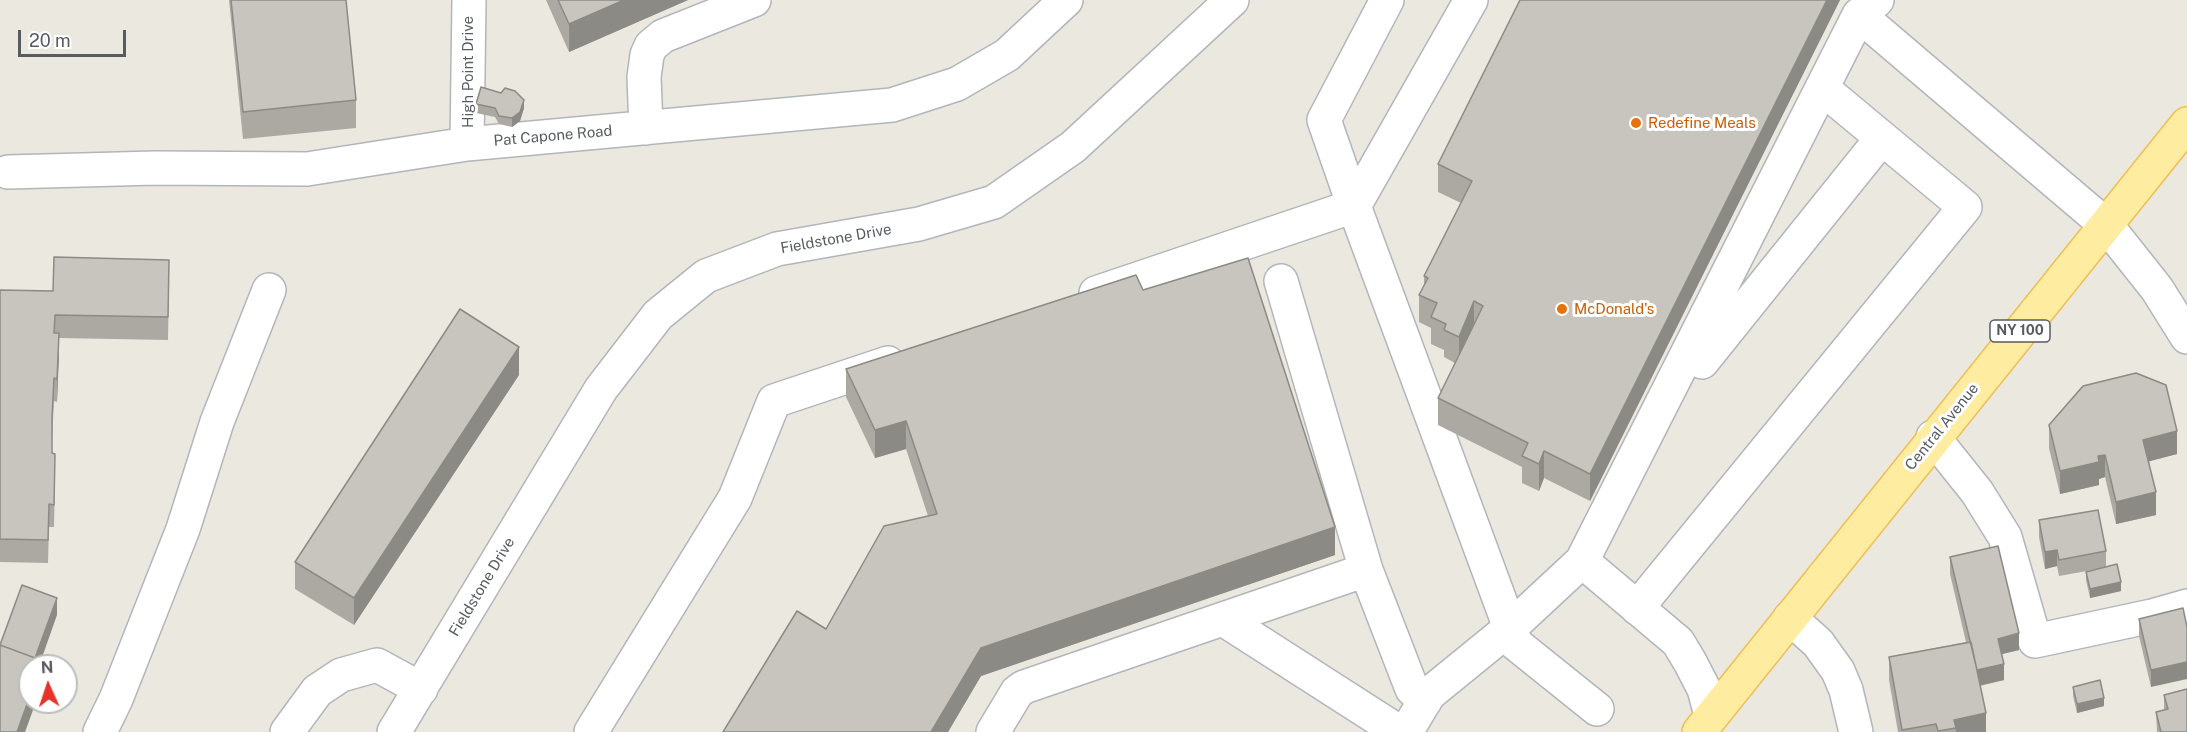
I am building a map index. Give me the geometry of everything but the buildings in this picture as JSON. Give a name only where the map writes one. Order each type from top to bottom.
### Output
[{"type":"main road","name":"Central Avenue","points":[[1705,724],[1934,437],[2107,226],[2183,138]]},
{"type":"street","name":"High Point Drive","points":[[467,144],[468,0]]},
{"type":"street","points":[[646,128],[644,77],[646,56],[651,46],[663,36],[754,0]]},
{"type":"street","name":"Pat Capone Road","points":[[8,172],[155,168],[307,169],[467,144],[892,105],[957,84],[1007,55],[1066,0]]},
{"type":"street","name":"Fieldstone Drive","points":[[394,732],[601,389],[658,315],[706,276],[777,249],[919,224],[994,201],[1073,147],[1232,0]]},
{"type":"street","points":[[1387,0],[1324,120],[1516,644],[1597,709]]},
{"type":"street","points":[[1070,302],[1354,206],[1471,0]]},
{"type":"street","points":[[1406,732],[1429,694],[1510,627],[1582,561],[1822,88],[1868,7],[2107,226],[2157,289],[2187,337]]},
{"type":"street","points":[[1637,608],[1965,207],[1822,88]]},
{"type":"street","points":[[1688,353],[1702,362],[1882,138]]},
{"type":"street","points":[[1281,281],[1366,570],[1412,689],[1425,701]]},
{"type":"street","points":[[100,732],[116,699],[183,529],[217,422],[269,290]]},
{"type":"street","points":[[591,732],[735,498],[774,402],[911,355]]},
{"type":"street","points":[[1934,437],[1977,492],[2006,537],[2035,641],[2152,616],[2187,606]]},
{"type":"street","points":[[1582,561],[1678,642],[1704,689],[1705,724]]},
{"type":"street","points":[[993,732],[1017,692],[1024,687],[1366,570]]},
{"type":"street","points":[[1790,618],[1818,643],[1838,671],[1846,690],[1856,732]]},
{"type":"street","points":[[1223,619],[1400,732]]},
{"type":"street","points":[[287,732],[317,691],[341,675],[377,665],[421,689]]},
{"type":"place","name":"Redefine Meals","points":[[1636,123]]},
{"type":"place","name":"McDonald's","points":[[1562,309]]}]
